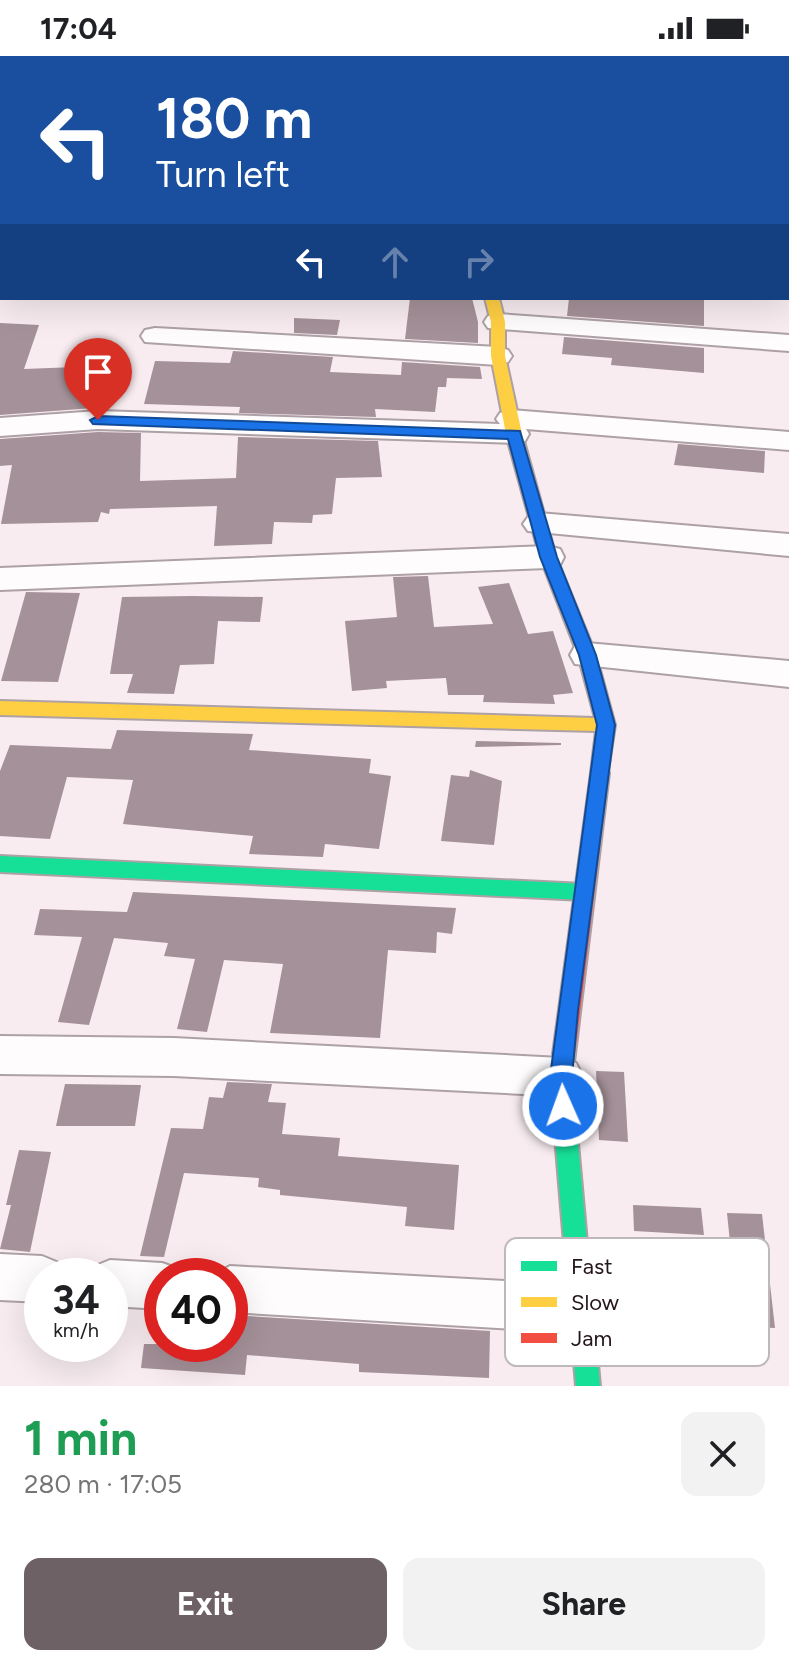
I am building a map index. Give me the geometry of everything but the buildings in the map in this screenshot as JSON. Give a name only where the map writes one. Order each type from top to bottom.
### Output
[{"type":"street","points":[[574,1238],[561,1077],[606,725],[587,655],[548,557],[512,427],[498,356],[495,310],[789,343]]},
{"type":"street","points":[[155,336],[498,356]]},
{"type":"street","points":[[0,427],[98,420],[512,427],[789,441]]},
{"type":"street","points":[[539,524],[789,545]]},
{"type":"street","points":[[0,579],[548,557]]},
{"type":"street","points":[[587,655],[789,674]]},
{"type":"street","points":[[0,708],[606,725]]},
{"type":"street","points":[[0,864],[584,892]]},
{"type":"street","points":[[0,1055],[174,1057],[561,1077]]},
{"type":"street","points":[[0,1277],[24,1278]]},
{"type":"street","points":[[248,1290],[505,1305]]},
{"type":"street","points":[[586,1366],[588,1386]]},
{"type":"traffic: fast","points":[[0,864],[584,892]]},
{"type":"traffic: fast","points":[[564,1054],[561,1077],[575,1238]]},
{"type":"traffic: fast","points":[[586,1366],[588,1386]]},
{"type":"traffic: slow","points":[[492,300],[498,322],[498,356],[514,434],[548,557],[587,655],[606,725],[600,773]]},
{"type":"traffic: slow","points":[[0,708],[606,725]]},
{"type":"traffic: jam","points":[[564,1054],[600,773]]},
{"type":"route","points":[[98,420],[514,434],[548,557],[587,655],[606,725],[567,1010],[561,1077],[563,1106]]}]
